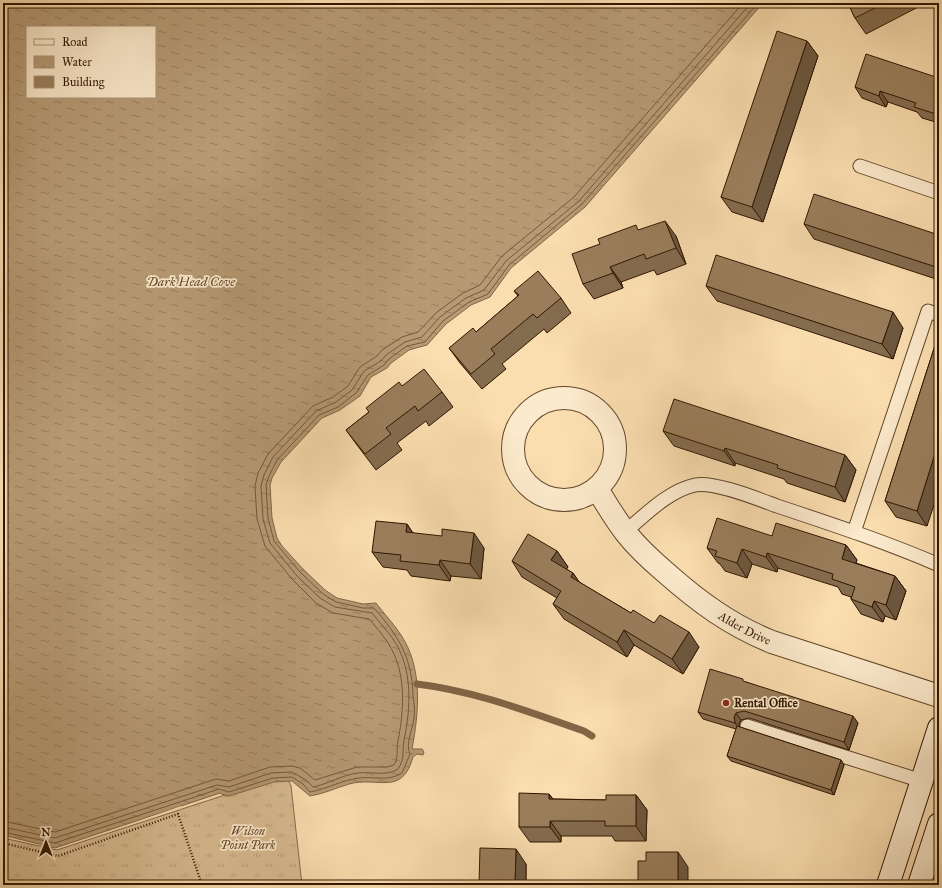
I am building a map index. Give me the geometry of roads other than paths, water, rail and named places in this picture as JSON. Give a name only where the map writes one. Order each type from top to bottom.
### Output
[{"type":"street","points":[[561,397],[577,398],[592,405],[604,416],[614,435],[616,446],[615,462],[608,477],[597,489],[582,498],[564,500],[546,497],[531,488],[520,475],[513,458],[513,441],[519,424],[530,410],[545,401],[561,397]]},
{"type":"street","name":"Alder Drive","points":[[597,489],[626,532],[654,562],[695,598],[724,619],[748,632],[939,696]]},
{"type":"street","points":[[888,885],[939,728]]},
{"type":"street","points":[[919,885],[939,824]]},
{"type":"lane","points":[[860,166],[939,192]]},
{"type":"lane","points":[[854,532],[928,311],[939,315]]},
{"type":"lane","points":[[626,532],[653,508],[679,491],[695,485],[708,485],[747,496],[854,532],[939,565]]},
{"type":"lane","points":[[746,726],[922,781]]},
{"type":"water","name":"Dark Head Cove","points":[[3,3],[763,3],[585,207],[511,268],[490,297],[471,305],[446,324],[427,345],[409,350],[391,363],[387,368],[371,377],[360,396],[340,410],[322,418],[281,462],[272,478],[270,485],[272,518],[277,538],[282,546],[325,590],[337,598],[363,604],[376,603],[401,635],[408,648],[416,676],[417,705],[412,749],[422,749],[424,752],[423,755],[417,754],[413,757],[408,769],[402,777],[396,781],[360,782],[310,796],[292,781],[274,782],[229,796],[225,796],[220,793],[55,848],[3,835]]},
{"type":"waterway","points":[[417,684],[439,687],[502,703],[584,731],[592,736]]},
{"type":"place","name":"Rental Office","points":[[726,703]]},
{"type":"park label","name":"Wilson Point Park","points":[[248,838]]}]
